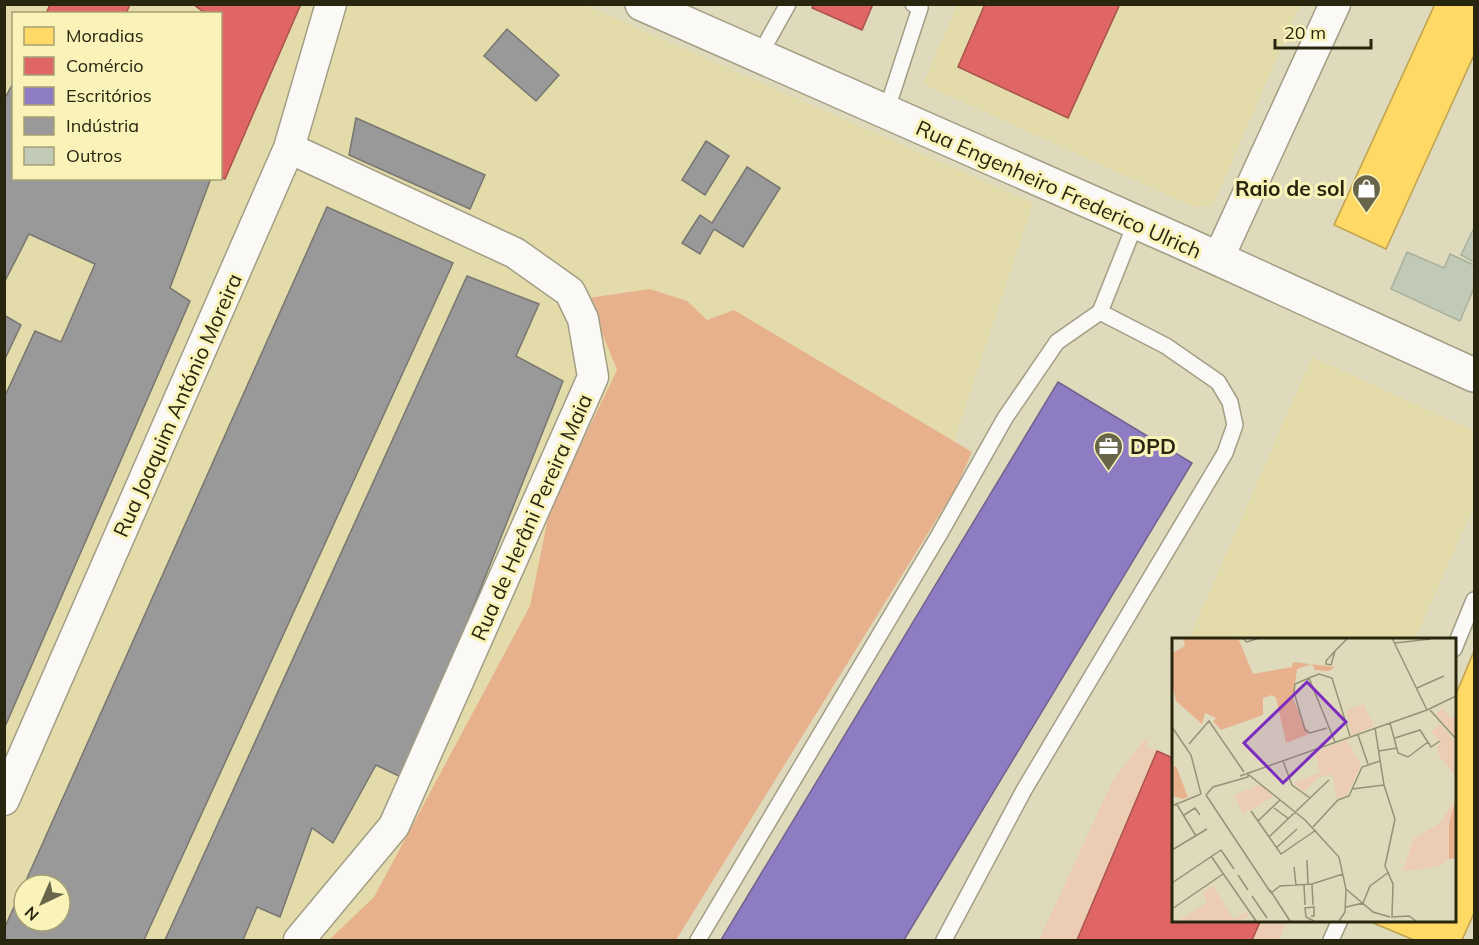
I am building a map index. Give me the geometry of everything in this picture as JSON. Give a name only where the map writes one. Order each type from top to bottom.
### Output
[{"type":"main road","name":"Rua Engenheiro Frederico Ulrich","points":[[642,4],[1136,222],[1474,375]]},
{"type":"street","name":"Rua Joaquim António Moreira","points":[[4,800],[289,148],[331,4]]},
{"type":"street","points":[[1218,259],[1335,4]]},
{"type":"street","name":"Rua de Herâni Pereira Maia","points":[[289,148],[515,253],[570,292],[583,319],[593,377],[394,826],[299,940]]},
{"type":"lane","points":[[759,56],[788,4]]},
{"type":"lane","points":[[886,112],[920,8],[913,4]]},
{"type":"lane","points":[[698,940],[927,555],[1005,418],[1057,342],[1100,312],[1136,222]]},
{"type":"lane","points":[[944,940],[1024,789],[1225,453],[1235,424],[1230,402],[1218,382],[1166,346],[1100,312]]},
{"type":"lane","points":[[1455,648],[1474,600]]},
{"type":"lane","points":[[1331,940],[1340,921]]},
{"type":"shaded area","points":[[5,5],[585,5],[1033,203],[951,450],[668,940],[5,940]]},
{"type":"shaded area","points":[[957,5],[1300,5],[1213,205],[1194,207],[923,84]]},
{"type":"shaded area","points":[[650,289],[687,301],[707,320],[734,310],[972,452],[956,488],[676,940],[329,940],[374,897],[530,606],[550,508],[617,370],[588,298]]},
{"type":"shaded area","points":[[1312,357],[1474,431],[1474,506],[1415,638],[1189,638]]},
{"type":"shaded area","points":[[1145,739],[1148,740],[1145,746],[1157,751],[1077,940],[1039,940],[1113,780]]},
{"type":"shaded area","points":[[1261,921],[1288,921],[1279,940],[1252,940]]},
{"type":"building: Moradias","points":[[1435,4],[1474,4],[1474,55],[1386,249],[1334,225]]},
{"type":"building: Moradias","points":[[1474,651],[1474,913],[1462,940],[1414,940],[1368,921],[1455,921],[1455,697]]},
{"type":"building: Comércio","points":[[50,4],[130,4],[127,12],[47,12]]},
{"type":"building: Comércio","points":[[193,4],[301,4],[225,179],[222,178],[222,12],[203,12]]},
{"type":"building: Comércio","points":[[814,4],[873,4],[862,30],[812,8]]},
{"type":"building: Comércio","points":[[985,4],[1120,4],[1068,118],[958,67]]},
{"type":"building: Comércio","points":[[1157,751],[1172,758],[1172,921],[1261,921],[1252,940],[1077,940]]},
{"type":"building: Escritórios","points":[[1058,382],[1192,463],[904,940],[721,940]]},
{"type":"building: Indústria","points":[[507,29],[559,75],[536,101],[484,56]]},
{"type":"building: Indústria","points":[[12,85],[12,180],[210,180],[170,288],[190,301],[4,729],[4,398],[35,331],[61,342],[95,264],[29,234],[4,283],[4,100]]},
{"type":"building: Indústria","points":[[356,118],[485,175],[470,209],[349,155]]},
{"type":"building: Indústria","points":[[706,141],[729,156],[705,195],[682,180]]},
{"type":"building: Indústria","points":[[747,167],[780,188],[743,247],[714,229],[700,254],[682,243],[700,215],[712,223]]},
{"type":"building: Indústria","points":[[327,207],[453,263],[144,940],[4,940],[4,929],[12,911],[12,933],[72,933],[72,873],[29,873]]},
{"type":"building: Indústria","points":[[467,276],[539,304],[516,356],[563,381],[405,779],[376,765],[333,843],[312,828],[280,917],[257,907],[243,940],[165,940]]},
{"type":"building: Indústria","points":[[4,315],[21,325],[4,361]]},
{"type":"building: Outros","points":[[1474,228],[1474,262],[1461,255]]},
{"type":"building: Outros","points":[[1407,252],[1444,268],[1450,254],[1474,265],[1474,288],[1460,321],[1391,289]]},
{"type":"place","name":"Raio de sol","points":[[1366,214]]},
{"type":"place","name":"DPD","points":[[1109,472]]}]
